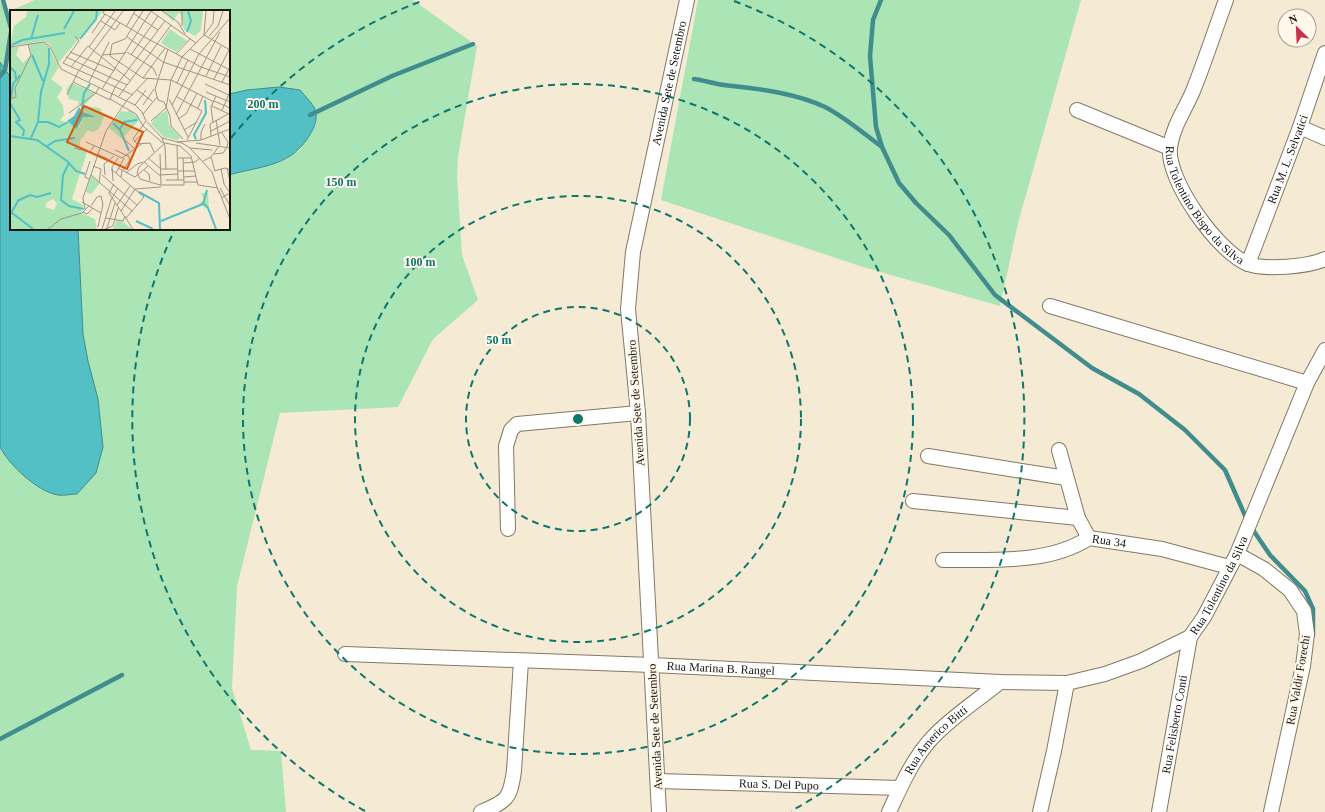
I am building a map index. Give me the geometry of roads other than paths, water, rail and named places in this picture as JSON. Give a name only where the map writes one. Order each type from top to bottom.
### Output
[{"type":"street","name":"Avenida Sete de Setembro","points":[[659,812],[638,413],[628,308],[633,252],[687,0]]},
{"type":"street","name":"Rua Tolentino Bispo da Silva","points":[[1226,0],[1192,92],[1175,127],[1170,148],[1174,170],[1180,188],[1192,208],[1216,238],[1237,257],[1248,264],[1280,267],[1302,266],[1325,259]]},
{"type":"street","name":"Rua M. L. Selvatici","points":[[1248,264],[1300,127],[1325,53]]},
{"type":"street","points":[[1077,110],[1170,148]]},
{"type":"street","points":[[1300,127],[1325,138]]},
{"type":"street","points":[[1050,306],[1307,383]]},
{"type":"street","name":"Rua Tolentino da Silva","points":[[1000,682],[1067,682],[1105,674],[1134,664],[1190,637],[1204,617],[1237,554],[1307,383],[1325,350]]},
{"type":"street","points":[[508,529],[506,446],[511,430],[517,424],[638,413]]},
{"type":"street","points":[[1059,450],[1078,518],[1090,538]]},
{"type":"street","points":[[928,456],[1066,478]]},
{"type":"street","points":[[913,501],[1078,518]]},
{"type":"street","name":"Rua 34","points":[[943,560],[1010,559],[1050,554],[1076,547],[1090,538],[1162,549],[1230,566]]},
{"type":"street","name":"Rua Valdir Forechi","points":[[1237,554],[1264,569],[1290,590],[1304,611],[1307,634],[1302,666],[1271,812]]},
{"type":"street","name":"Rua Felisberto Conti","points":[[1159,812],[1190,637]]},
{"type":"street","name":"Rua Marina B. Rangel","points":[[345,654],[652,665],[1000,682]]},
{"type":"street","points":[[481,812],[505,801],[511,789],[514,771],[521,661]]},
{"type":"street","name":"Rua Americo Bitti","points":[[889,812],[900,788],[919,755],[933,737],[1000,682]]},
{"type":"street","points":[[1040,812],[1054,751],[1067,682]]},
{"type":"street","name":"Rua S. Del Pupo","points":[[658,781],[900,788]]},
{"type":"water","points":[[0,62],[10,77],[10,230],[78,230],[83,334],[98,399],[103,447],[96,473],[77,494],[58,495],[42,489],[25,477],[10,462],[0,447]]},
{"type":"water","points":[[279,87],[300,90],[314,107],[316,116],[315,122],[312,131],[304,143],[296,152],[287,158],[266,166],[230,175],[230,94],[247,90]]},
{"type":"waterway","points":[[3,0],[10,24]]},
{"type":"waterway","points":[[881,0],[873,20],[870,56],[876,127],[882,147],[899,183],[916,203],[949,235],[995,295],[1092,368],[1139,394],[1185,430],[1225,470],[1247,520]]},
{"type":"waterway","points":[[0,76],[5,70],[10,38]]},
{"type":"waterway","points":[[310,115],[392,76],[473,44]]},
{"type":"waterway","points":[[694,79],[775,92],[813,102],[840,116],[882,147]]},
{"type":"waterway","points":[[1251,527],[1270,555],[1305,591],[1313,609],[1313,635]]},
{"type":"waterway","points":[[0,739],[122,675]]}]
